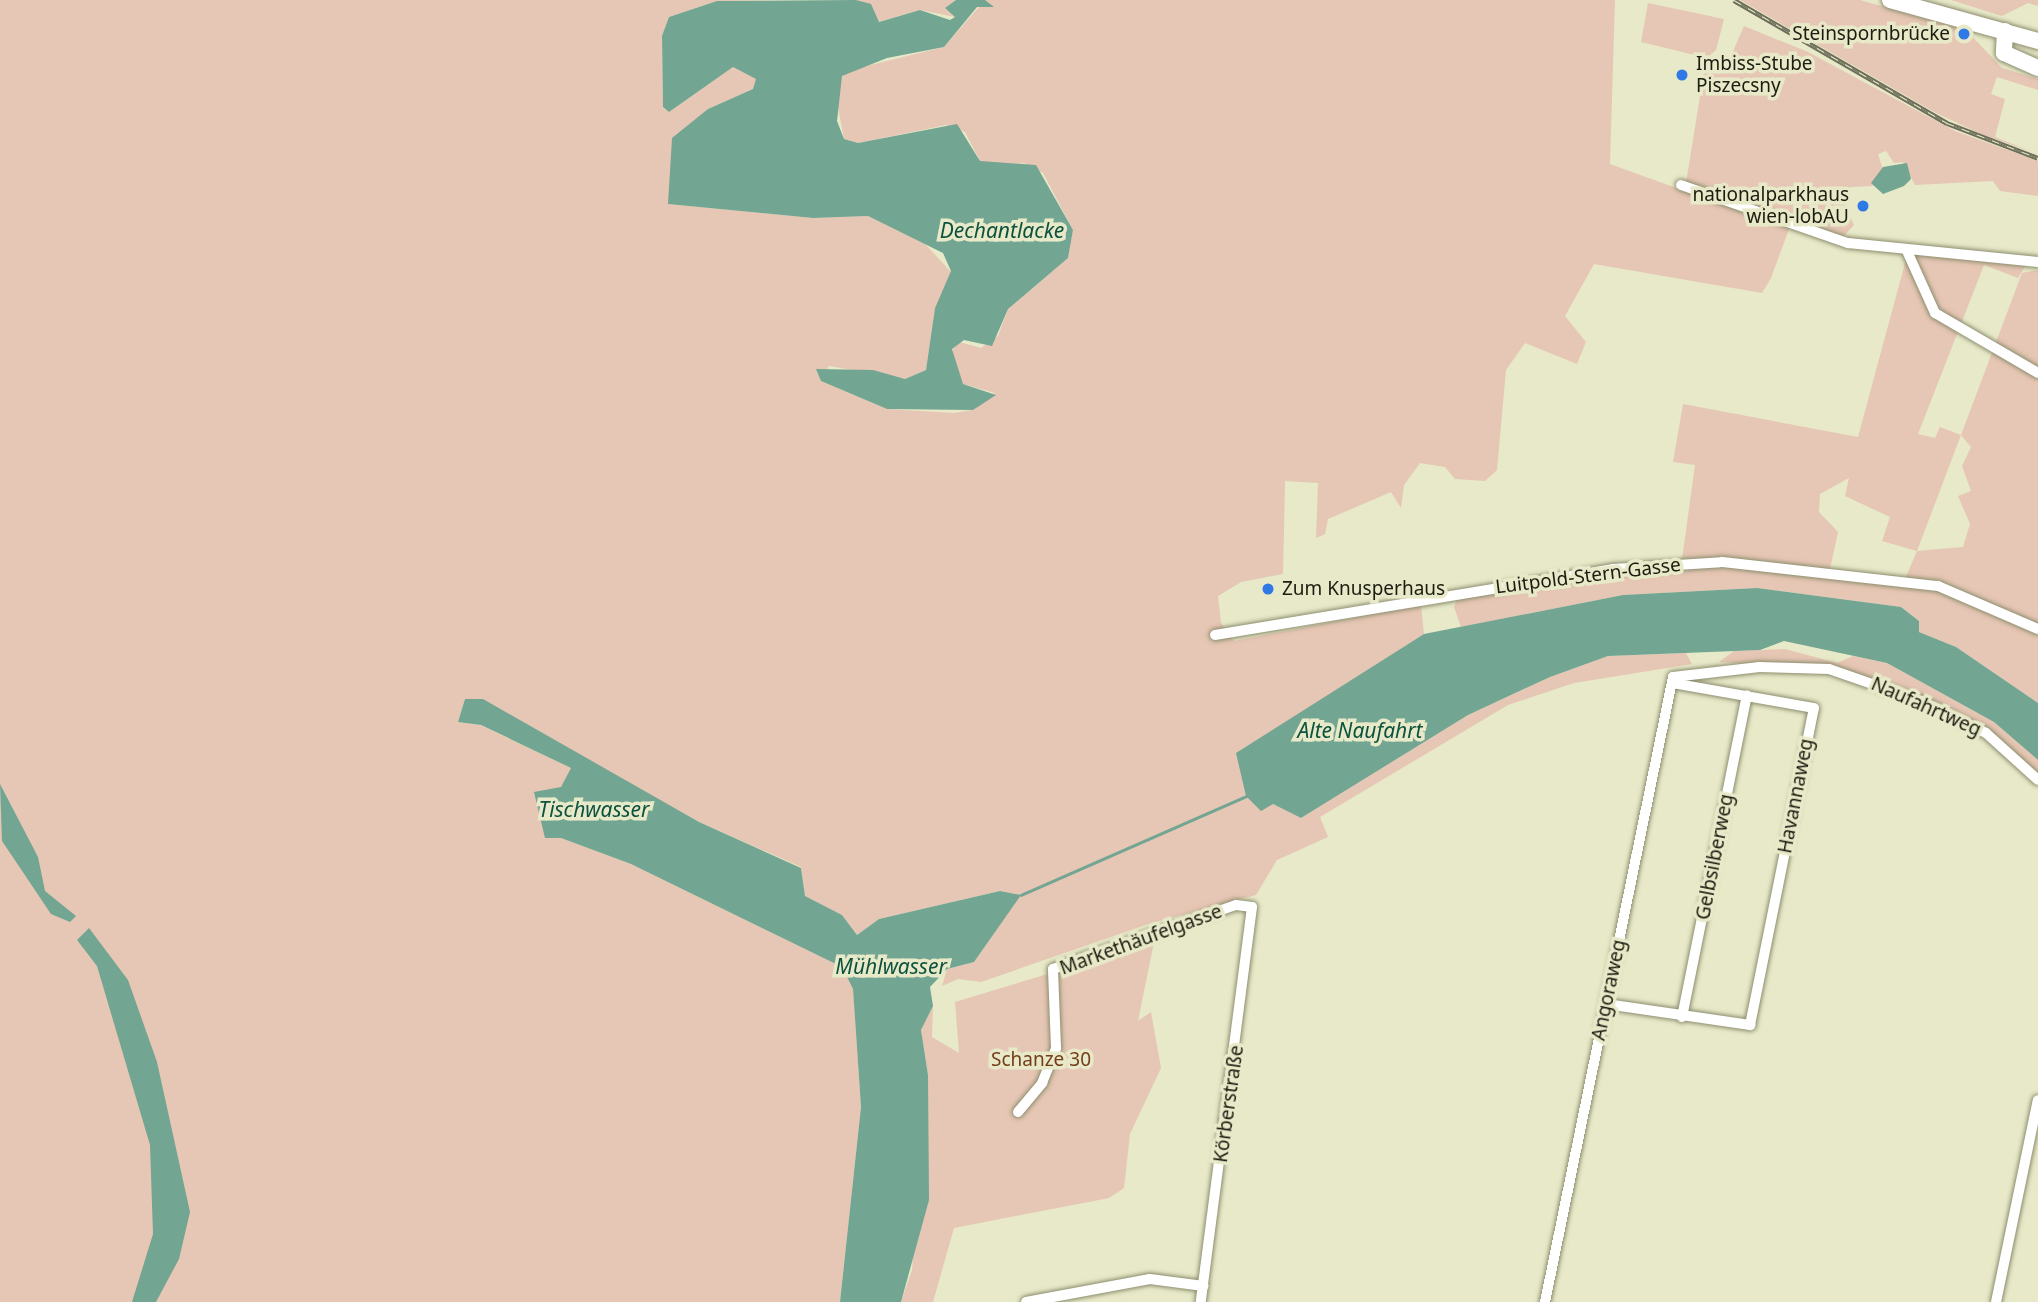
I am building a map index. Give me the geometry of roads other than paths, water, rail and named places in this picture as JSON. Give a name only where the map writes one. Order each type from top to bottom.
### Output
[{"type":"street","points":[[1890,0],[2038,41]]},
{"type":"street","points":[[2005,31],[2004,53],[2038,68]]},
{"type":"street","points":[[1681,185],[1796,228],[1907,251],[2038,262]]},
{"type":"street","points":[[1907,251],[1935,313],[2038,373]]},
{"type":"street","name":"Luitpold-Stern-Gasse","points":[[1215,635],[1614,569],[1723,562],[1938,586],[2038,629]]},
{"type":"street","name":"Naufahrtweg","points":[[1673,680],[1759,667],[1829,669],[1921,701],[1986,733],[2038,780]]},
{"type":"street","name":"Havannaweg","points":[[1673,680],[1814,708],[1750,1025],[1682,1017]]},
{"type":"street","name":"Angoraweg","points":[[1545,1302],[1673,680]]},
{"type":"street","name":"Gelbsilberweg","points":[[1682,1017],[1748,696]]},
{"type":"street","name":"Markethäufelgasse","points":[[1018,1112],[1042,1083],[1056,1048],[1053,969],[1236,905],[1252,906]]},
{"type":"street","name":"Körberstraße","points":[[1201,1302],[1252,906]]},
{"type":"street","points":[[1606,1004],[1682,1017]]},
{"type":"street","points":[[1996,1302],[2038,1100]]},
{"type":"street","points":[[1026,1302],[1150,1279],[1204,1286]]},
{"type":"water","name":"Dechantlacke","points":[[856,0],[871,4],[879,22],[920,10],[950,20],[955,17],[945,8],[956,0],[985,0],[994,7],[977,7],[944,47],[887,58],[842,76],[837,121],[844,139],[858,143],[957,124],[980,161],[1036,165],[1073,230],[1068,258],[1008,309],[992,346],[964,340],[952,349],[963,384],[996,395],[973,410],[887,409],[821,381],[816,369],[873,370],[905,379],[926,370],[935,308],[951,271],[943,253],[868,216],[813,218],[668,204],[672,138],[708,109],[753,89],[756,79],[733,67],[669,112],[663,107],[662,36],[669,17],[717,1]]},
{"type":"water","points":[[1907,163],[1911,179],[1904,186],[1883,194],[1871,183],[1883,167]]},
{"type":"water","name":"Alte Naufahrt","points":[[1757,588],[1901,607],[1919,621],[1919,632],[1956,647],[2038,703],[2038,760],[1994,722],[1887,663],[1784,641],[1760,650],[1608,656],[1550,677],[1468,715],[1301,818],[1273,804],[1261,811],[1246,796],[1236,753],[1424,634],[1623,595]]},
{"type":"water","name":"Tischwasser","points":[[465,699],[483,699],[699,822],[801,868],[805,896],[842,915],[857,935],[879,919],[1000,891],[1021,895],[974,962],[947,969],[930,987],[933,1006],[921,1030],[928,1075],[929,1200],[901,1302],[840,1302],[861,1107],[853,989],[842,967],[631,864],[561,838],[545,838],[534,792],[561,787],[571,768],[481,725],[458,722]]},
{"type":"water","points":[[0,784],[38,857],[45,891],[76,916],[70,922],[51,914],[2,841]]},
{"type":"water","points":[[89,928],[128,980],[157,1062],[190,1212],[179,1259],[156,1302],[132,1302],[153,1234],[150,1145],[97,966],[77,940]]},
{"type":"waterway","name":"Mühlwasser","points":[[1021,895],[1246,796]]},
{"type":"railway","points":[[1734,0],[1947,123],[2038,158]]},
{"type":"place","name":"Steinspornbrücke","points":[[1964,34]]},
{"type":"place","name":"Imbiss-Stube Piszecsny","points":[[1682,75]]},
{"type":"place","name":"nationalparkhaus wien-lobAU","points":[[1863,206]]},
{"type":"place","name":"Zum Knusperhaus","points":[[1268,589]]},
{"type":"park label","name":"Schanze 30","points":[[1041,1060]]}]
